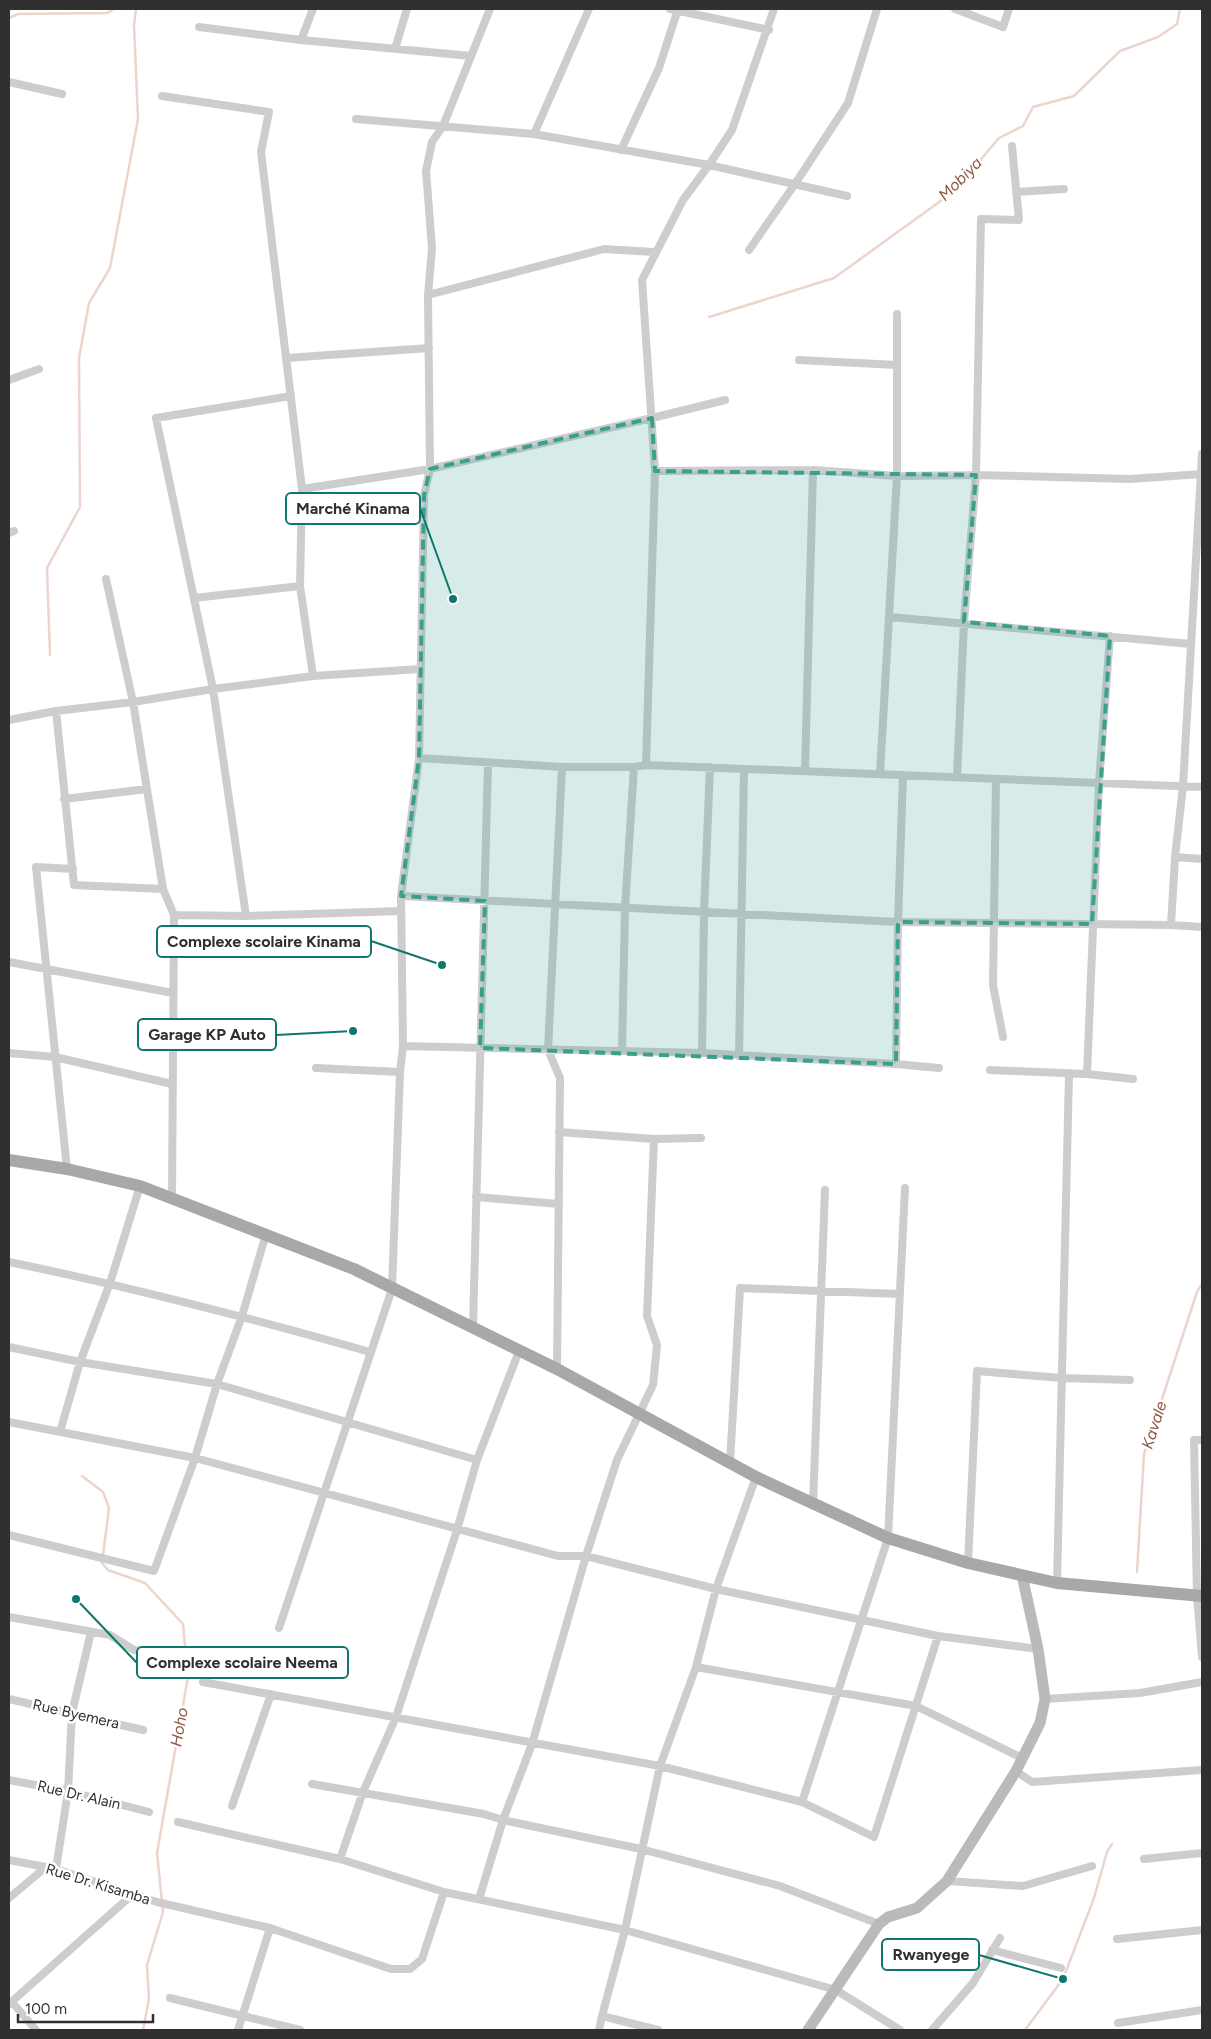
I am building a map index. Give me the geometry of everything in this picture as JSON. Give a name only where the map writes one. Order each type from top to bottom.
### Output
[{"type":"main road","points":[[9,1160],[67,1169],[140,1186],[172,1196],[354,1269],[557,1369],[730,1464],[888,1538],[968,1563],[1057,1583],[1200,1596]]},
{"type":"street","points":[[301,40],[314,9]]},
{"type":"street","points":[[395,49],[407,9]]},
{"type":"street","points":[[279,1628],[346,1421],[392,1289],[400,1072],[403,1046],[401,896],[419,758],[424,495],[430,469],[428,295],[432,248],[426,171],[432,142],[443,126],[490,9]]},
{"type":"street","points":[[534,134],[589,9]]},
{"type":"street","points":[[621,150],[659,68],[675,9],[769,30]]},
{"type":"street","points":[[646,765],[656,471],[642,280],[654,252],[683,200],[732,130],[769,30],[774,9]]},
{"type":"street","points":[[749,250],[796,184],[848,103],[877,9]]},
{"type":"street","points":[[955,9],[1003,27],[1010,9]]},
{"type":"street","points":[[199,27],[301,40],[471,56]]},
{"type":"street","points":[[9,82],[62,94]]},
{"type":"street","points":[[162,96],[269,112],[261,152],[302,489],[300,586],[313,676]]},
{"type":"street","points":[[356,119],[534,134],[709,165],[847,196]]},
{"type":"street","points":[[956,777],[964,622],[976,475],[981,219],[1019,220],[1012,146]]},
{"type":"street","points":[[1016,192],[1064,189]]},
{"type":"street","points":[[428,295],[604,249],[654,252]]},
{"type":"street","points":[[880,774],[897,476],[897,314]]},
{"type":"street","points":[[286,358],[429,348]]},
{"type":"street","points":[[799,360],[897,365]]},
{"type":"street","points":[[9,380],[39,370]]},
{"type":"street","points":[[246,916],[213,688],[156,418],[291,396]]},
{"type":"street","points":[[302,489],[430,469],[725,400]]},
{"type":"street","points":[[1171,925],[1175,857],[1183,786],[1202,454]]},
{"type":"street","points":[[656,471],[813,470],[897,476],[976,475],[1130,479],[1201,474]]},
{"type":"street","points":[[805,771],[813,470]]},
{"type":"street","points":[[106,579],[133,702],[163,889],[174,915],[172,1196]]},
{"type":"street","points":[[194,598],[300,586]]},
{"type":"street","points":[[890,617],[964,622],[1191,644]]},
{"type":"street","points":[[1086,1074],[1092,924],[1110,636]]},
{"type":"street","points":[[9,720],[56,711],[133,702],[213,688],[313,676],[420,669]]},
{"type":"street","points":[[56,711],[74,885],[163,889]]},
{"type":"street","points":[[419,758],[562,767],[634,767],[646,765],[1202,787]]},
{"type":"street","points":[[473,1328],[488,763]]},
{"type":"street","points":[[557,1369],[560,1078],[548,1050],[562,767]]},
{"type":"street","points":[[622,1052],[626,908],[634,767]]},
{"type":"street","points":[[702,1053],[704,912],[710,768]]},
{"type":"street","points":[[739,1056],[744,769]]},
{"type":"street","points":[[896,1064],[903,775]]},
{"type":"street","points":[[996,779],[993,985],[1003,1036]]},
{"type":"street","points":[[64,799],[147,789]]},
{"type":"street","points":[[1175,857],[1202,859]]},
{"type":"street","points":[[67,1169],[36,867],[73,869]]},
{"type":"street","points":[[401,896],[898,922],[1202,927]]},
{"type":"street","points":[[174,915],[246,916],[401,911]]},
{"type":"street","points":[[9,962],[45,967],[173,993]]},
{"type":"street","points":[[403,1046],[702,1053],[939,1068]]},
{"type":"street","points":[[9,1053],[55,1057],[172,1084]]},
{"type":"street","points":[[316,1068],[400,1072]]},
{"type":"street","points":[[990,1070],[1086,1074],[1133,1079]]},
{"type":"street","points":[[1057,1583],[1069,1074]]},
{"type":"street","points":[[560,1132],[654,1139],[700,1138]]},
{"type":"street","points":[[479,1899],[503,1820],[532,1744],[586,1556],[617,1460],[653,1385],[657,1345],[647,1316],[654,1139]]},
{"type":"street","points":[[60,1432],[80,1362],[110,1283],[140,1186]]},
{"type":"street","points":[[802,1802],[888,1538],[905,1188]]},
{"type":"street","points":[[813,1504],[825,1190]]},
{"type":"street","points":[[476,1197],[559,1204]]},
{"type":"street","points":[[9,1535],[154,1571],[195,1458],[217,1384],[242,1316],[266,1234]]},
{"type":"street","points":[[9,1262],[110,1283],[242,1316],[370,1352]]},
{"type":"street","points":[[730,1464],[740,1288],[899,1294]]},
{"type":"street","points":[[9,1347],[80,1362],[217,1384],[477,1460]]},
{"type":"street","points":[[340,1859],[363,1792],[396,1716],[457,1530],[477,1460],[519,1351]]},
{"type":"street","points":[[968,1563],[977,1371],[1062,1378],[1130,1380]]},
{"type":"street","points":[[9,1422],[195,1458],[558,1556],[586,1556],[716,1588],[938,1636],[1038,1649]]},
{"type":"street","points":[[1202,1440],[1194,1440],[1202,1656]]},
{"type":"street","points":[[600,2030],[660,1766],[696,1667],[716,1588],[756,1477]]},
{"type":"street","points":[[808,2030],[878,1924],[888,1917],[917,1908],[947,1880],[1016,1772],[1040,1723],[1045,1699],[1038,1649],[1022,1574]]},
{"type":"street","points":[[9,1617],[110,1635],[134,1650],[154,1653]]},
{"type":"street","points":[[56,1869],[68,1791],[72,1714],[91,1632]]},
{"type":"street","points":[[203,1682],[396,1716],[532,1744],[660,1766],[802,1802],[874,1837],[938,1636]]},
{"type":"street","points":[[696,1667],[916,1706],[1022,1758]]},
{"type":"street","points":[[1045,1699],[1140,1693],[1202,1682]]},
{"type":"street","points":[[232,1806],[271,1694]]},
{"type":"street","name":"Rue Byemera","points":[[9,1699],[143,1730]]},
{"type":"street","points":[[1016,1772],[1032,1782],[1202,1770]]},
{"type":"street","name":"Rue Dr. Alain","points":[[9,1780],[68,1791],[149,1812]]},
{"type":"street","points":[[312,1784],[484,1814],[503,1820],[641,1849],[780,1886],[878,1924]]},
{"type":"street","points":[[178,1822],[340,1859],[444,1892],[624,1930],[836,1990],[900,2030]]},
{"type":"street","points":[[1144,1859],[1202,1853]]},
{"type":"street","name":"Rue Dr. Kisamba","points":[[9,1860],[56,1869],[157,1902],[270,1928],[391,1969],[410,1969],[422,1959],[444,1892]]},
{"type":"street","points":[[947,1880],[1023,1886],[1092,1866]]},
{"type":"street","points":[[9,1898],[46,1868]]},
{"type":"street","points":[[36,2030],[10,2003],[133,1894]]},
{"type":"street","points":[[238,2030],[270,1928]]},
{"type":"street","points":[[1117,1939],[1202,1930]]},
{"type":"street","points":[[932,2030],[973,1983],[1000,1938]]},
{"type":"street","points":[[992,1950],[1061,1968]]},
{"type":"street","points":[[170,1998],[300,2030]]},
{"type":"street","points":[[1118,2023],[1202,2010]]},
{"type":"street","points":[[602,2016],[658,2030]]},
{"type":"highlighted area","points":[[652,418],[655,471],[976,475],[964,622],[1110,636],[1092,924],[898,922],[896,1064],[480,1048],[485,901],[401,896],[419,758],[424,495],[430,469]]},
{"type":"waterway","points":[[9,18],[18,14],[107,13],[114,9]]},
{"type":"waterway","points":[[50,655],[47,568],[80,507],[79,358],[89,303],[110,268],[138,119],[134,25],[136,9]]},
{"type":"waterway","name":"Mobiya","points":[[709,317],[834,278],[953,192],[999,138],[1023,126],[1033,107],[1074,96],[1120,51],[1158,37],[1177,24],[1180,9]]},
{"type":"waterway","name":"Kavale","points":[[1137,1572],[1144,1454],[1197,1292],[1202,1284]]},
{"type":"waterway","name":"Hoho","points":[[82,1476],[103,1492],[109,1508],[102,1563],[108,1570],[145,1583],[183,1624],[188,1677],[157,1853],[163,1912],[147,1965],[149,1999],[143,2030]]},
{"type":"waterway","points":[[1025,2030],[1063,1979],[1094,1898],[1107,1852],[1112,1844]]},
{"type":"place","name":"Marché Kinama","points":[[453,599]]},
{"type":"place","name":"Complexe scolaire Kinama","points":[[442,965]]},
{"type":"place","name":"Garage KP Auto","points":[[353,1031]]},
{"type":"place","name":"Complexe scolaire Neema","points":[[76,1599]]},
{"type":"place","name":"Rwanyege","points":[[1063,1979]]}]
